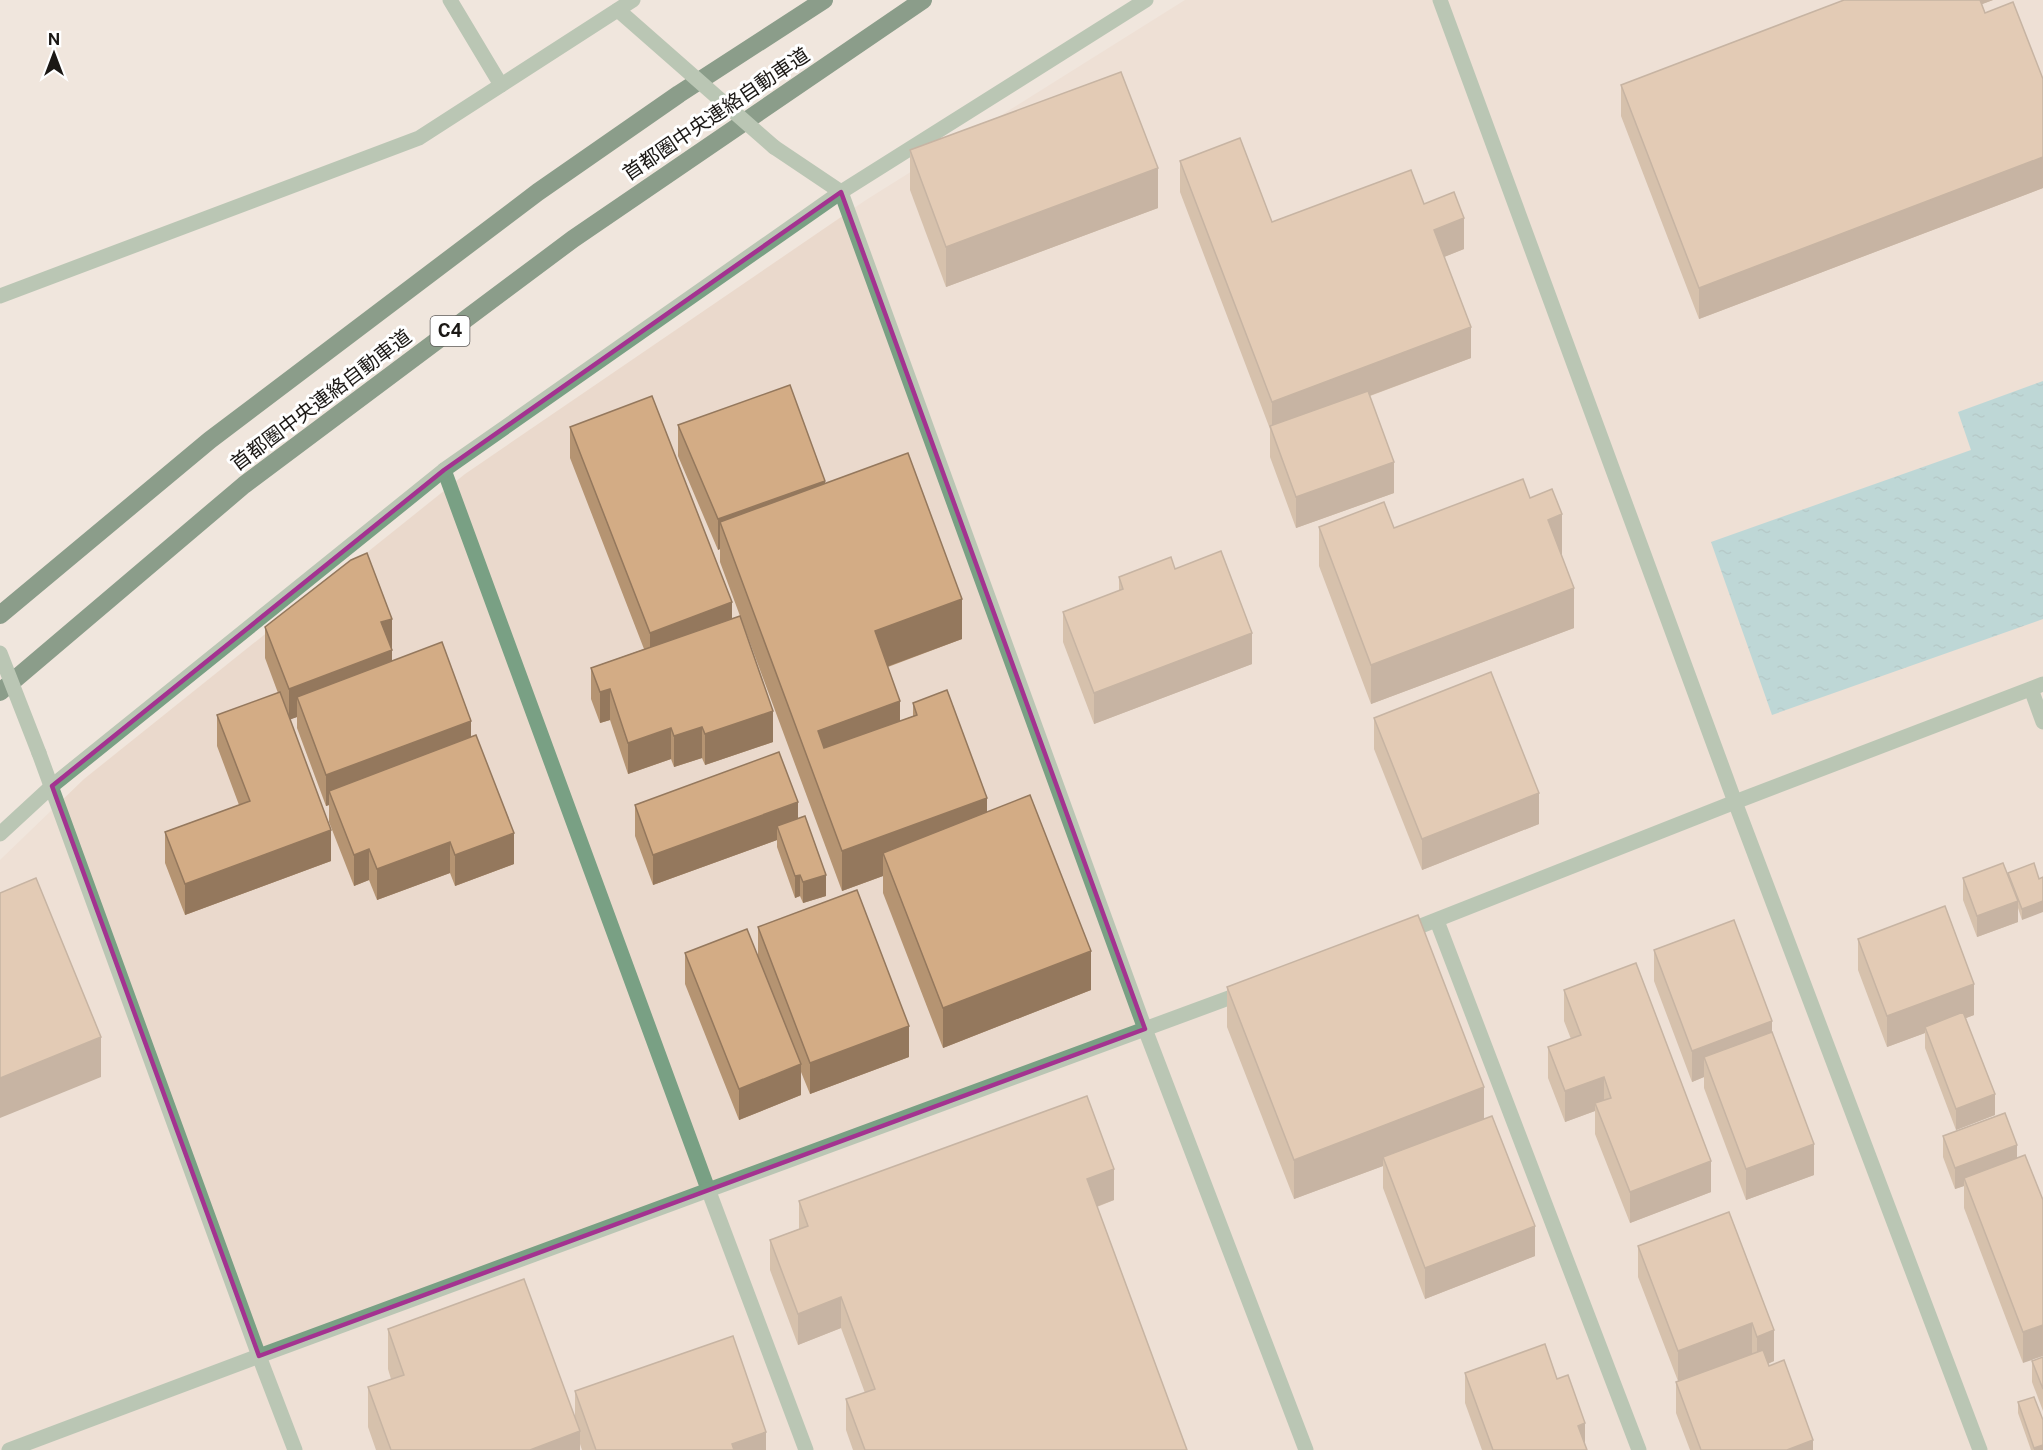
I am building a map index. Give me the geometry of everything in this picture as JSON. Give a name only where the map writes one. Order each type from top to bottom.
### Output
[{"type":"highway","name":"首都圏中央連絡自動車道","points":[[0,615],[210,440],[538,192],[679,94],[824,0]]},
{"type":"highway","name":"首都圏中央連絡自動車道","points":[[0,692],[244,485],[544,260],[923,0]]},
{"type":"street","points":[[450,0],[501,86]]},
{"type":"street","points":[[0,296],[420,138],[633,0]]},
{"type":"street","points":[[0,834],[52,786],[444,470],[841,192],[1146,0]]},
{"type":"street","points":[[1440,0],[1735,802],[1980,1450]]},
{"type":"street","points":[[618,10],[774,147],[841,192],[1145,1029],[1305,1450]]},
{"type":"street","points":[[444,470],[806,1450]]},
{"type":"street","points":[[0,652],[52,786],[295,1450]]},
{"type":"street","points":[[1392,937],[1735,802],[2037,687],[2043,723]]},
{"type":"street","points":[[1437,921],[1639,1450]]},
{"type":"street","points":[[9,1450],[708,1189],[1257,988]]},
{"type":"highlighted area","points":[[841,192],[1145,1029],[259,1356],[52,786],[444,470]]},
{"type":"shaded area","points":[[1185,0],[2043,0],[2043,1450],[0,1450],[0,860],[84,779],[465,474],[866,200]]},
{"type":"water","points":[[2043,381],[2043,619],[1772,715],[1711,542],[1971,450],[1958,412]]},
{"type":"building","points":[[1844,0],[1980,0],[1985,13],[2013,2],[2043,79],[2043,157],[1699,288],[1621,85]]},
{"type":"building","points":[[1121,72],[1158,168],[946,247],[910,150]]},
{"type":"building","points":[[1240,138],[1272,222],[1411,170],[1424,204],[1454,192],[1464,218],[1434,230],[1471,327],[1272,402],[1180,161]]},
{"type":"building","points":[[790,385],[825,481],[718,519],[678,425]]},
{"type":"building","points":[[1368,391],[1394,462],[1296,497],[1270,426]]},
{"type":"building","points":[[652,396],[732,602],[650,633],[570,427]]},
{"type":"building","points":[[908,453],[962,599],[875,631],[900,701],[818,731],[824,748],[917,715],[913,703],[947,690],[987,798],[842,851],[720,522]]},
{"type":"building","points":[[1523,479],[1530,498],[1552,489],[1562,514],[1548,520],[1574,588],[1371,665],[1319,527],[1384,502],[1394,528]]},
{"type":"building","points":[[1221,551],[1252,633],[1094,693],[1063,612],[1123,589],[1119,577],[1171,557],[1175,569]]},
{"type":"building","points":[[367,553],[392,619],[381,622],[392,650],[289,689],[265,627],[351,560]]},
{"type":"building","points":[[740,616],[773,711],[705,734],[702,727],[674,736],[671,728],[628,743],[610,689],[600,692],[591,668]]},
{"type":"building","points":[[442,642],[471,721],[326,775],[297,697]]},
{"type":"building","points":[[1491,672],[1539,793],[1422,839],[1374,718]]},
{"type":"building","points":[[280,692],[331,830],[185,884],[165,832],[250,801],[217,715]]},
{"type":"building","points":[[476,735],[514,833],[455,855],[450,842],[377,869],[369,849],[354,855],[329,791]]},
{"type":"building","points":[[779,752],[798,802],[653,855],[635,805]]},
{"type":"building","points":[[1030,795],[1091,951],[943,1008],[883,853]]},
{"type":"building","points":[[805,816],[826,875],[803,882],[800,875],[795,876],[777,826]]},
{"type":"building","points":[[2003,863],[2018,901],[1977,916],[1963,878]]},
{"type":"building","points":[[2034,863],[2039,879],[2043,877],[2043,901],[2022,909],[2008,873]]},
{"type":"building","points":[[36,878],[101,1037],[0,1078],[0,893]]},
{"type":"building","points":[[857,890],[909,1026],[810,1063],[758,927]]},
{"type":"building","points":[[1945,906],[1974,984],[1887,1016],[1858,939]]},
{"type":"building","points":[[1418,915],[1484,1087],[1294,1160],[1227,987]]},
{"type":"building","points":[[1734,920],[1772,1021],[1692,1051],[1654,950]]},
{"type":"building","points":[[747,929],[801,1064],[739,1089],[685,953]]},
{"type":"building","points":[[1636,963],[1711,1161],[1630,1192],[1595,1103],[1611,1098],[1604,1077],[1565,1091],[1548,1047],[1581,1035],[1564,990]]},
{"type":"building","points":[[1963,1012],[1995,1094],[1956,1109],[1925,1027]]},
{"type":"building","points":[[1772,1032],[1814,1144],[1746,1169],[1704,1057]]},
{"type":"building","points":[[1087,1096],[1114,1169],[1087,1179],[1187,1450],[865,1450],[846,1399],[875,1389],[841,1297],[798,1314],[770,1240],[808,1226],[799,1201]]},
{"type":"building","points":[[2005,1113],[2017,1145],[1955,1168],[1943,1136]]},
{"type":"building","points":[[1492,1116],[1535,1226],[1425,1268],[1383,1157]]},
{"type":"building","points":[[2025,1155],[2043,1200],[2043,1325],[2023,1332],[1964,1178]]},
{"type":"building","points":[[1729,1212],[1774,1330],[1757,1337],[1752,1323],[1678,1351],[1638,1246]]},
{"type":"building","points":[[524,1279],[580,1431],[530,1450],[391,1450],[368,1387],[404,1375],[388,1329]]},
{"type":"building","points":[[733,1336],[766,1432],[732,1444],[734,1450],[596,1450],[575,1391]]},
{"type":"building","points":[[1545,1344],[1557,1379],[1568,1375],[1585,1423],[1578,1426],[1587,1450],[1493,1450],[1465,1373]]},
{"type":"building","points":[[1763,1350],[1769,1366],[1784,1360],[1813,1440],[1787,1450],[1701,1450],[1676,1382]]},
{"type":"building","points":[[2043,1357],[2043,1389],[2032,1361]]},
{"type":"building","points":[[2034,1397],[2043,1420],[2043,1445],[2034,1448],[2018,1402]]}]
